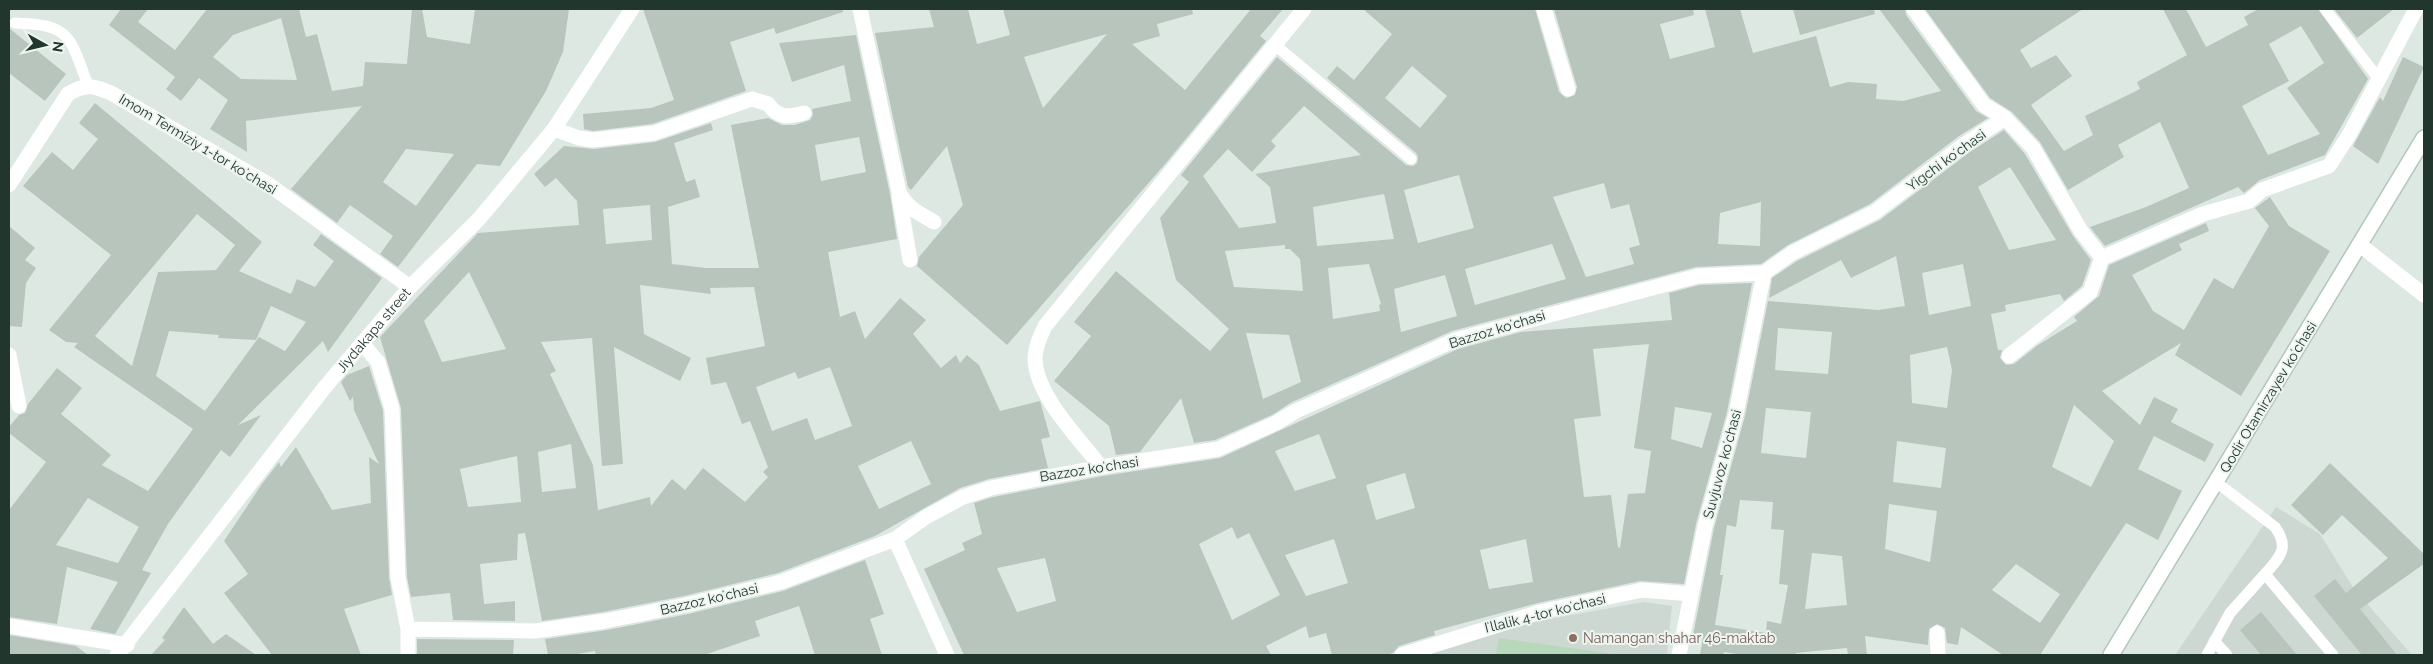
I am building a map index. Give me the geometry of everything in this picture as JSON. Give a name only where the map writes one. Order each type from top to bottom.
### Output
[{"type":"street","name":"Jiydakapa street","points":[[122,650],[266,462],[362,342],[410,287],[479,219],[554,129],[632,9]]},
{"type":"street","points":[[860,9],[899,192],[910,260]]},
{"type":"street","points":[[1101,467],[1049,399],[1038,377],[1036,347],[1045,326],[1304,9]]},
{"type":"street","points":[[1544,9],[1568,89]]},
{"type":"street","name":"Yigchi koʻchasi","points":[[1764,273],[1792,253],[1875,212],[1965,144],[2005,118],[1984,105],[1914,9]]},
{"type":"street","points":[[2009,356],[2090,292],[2102,258],[2203,214],[2248,201],[2262,190],[2329,166],[2349,135],[2416,9]]},
{"type":"street","points":[[9,185],[68,94],[88,85]]},
{"type":"street","name":"Imom Termiziy 1-tor koʻchasi","points":[[88,85],[111,93],[268,184],[410,287]]},
{"type":"street","points":[[554,129],[579,138],[593,140],[654,133],[752,99],[768,104],[774,112],[781,116],[787,117],[804,113]]},
{"type":"street","points":[[2005,118],[2033,148],[2081,231],[2102,258]]},
{"type":"street","name":"Qodir Otamirzayev koʻchasi","points":[[2111,655],[2424,138]]},
{"type":"street","points":[[899,192],[904,202],[912,209],[934,222]]},
{"type":"street","points":[[2360,245],[2424,295]]},
{"type":"street","name":"Bazzoz koʻchasi","points":[[408,629],[535,631],[605,621],[686,605],[781,582],[895,538],[926,517],[963,497],[981,491],[1024,480],[1218,449],[1276,423],[1296,411],[1455,340],[1698,276],[1764,273]]},
{"type":"street","name":"Suvjuvoz koʻchasi","points":[[1679,655],[1705,526],[1736,414],[1764,273]]},
{"type":"street","points":[[362,342],[378,362],[392,409],[398,578],[408,629],[408,655]]},
{"type":"street","points":[[9,355],[19,406]]},
{"type":"street","points":[[895,538],[947,655]]},
{"type":"street","name":"Iʻllalik 4-tor koʻchasi","points":[[1402,655],[1540,612],[1642,590],[1691,594]]},
{"type":"street","points":[[9,626],[122,650]]},
{"type":"street","points":[[1937,632],[1938,655]]},
{"type":"lane","points":[[2325,9],[2378,78]]},
{"type":"lane","points":[[15,23],[45,24],[57,28],[74,48],[88,85]]},
{"type":"lane","points":[[1274,44],[1411,160]]},
{"type":"lane","points":[[2207,655],[2230,613],[2282,555],[2282,535],[2275,527],[2216,482]]},
{"type":"lane","points":[[2265,574],[2332,655]]},
{"type":"lane","points":[[2214,641],[2227,655]]},
{"type":"shaded area","points":[[2276,507],[2320,534],[2354,589],[2412,655],[2175,655]]},
{"type":"shaded area","name":"Namangan shahar 46-maktab","points":[[1643,602],[1672,606],[1667,655],[1415,655],[1539,621]]},
{"type":"green space","points":[[1499,638],[1620,655],[1496,655]]},
{"type":"building","points":[[121,9],[148,9],[138,22],[175,50],[207,9],[299,9],[306,37],[317,34],[332,91],[363,86],[365,62],[407,64],[412,9],[422,9],[427,37],[470,44],[475,9],[569,9],[563,52],[546,91],[500,166],[477,164],[398,267],[380,254],[393,236],[350,205],[337,223],[291,189],[362,106],[246,121],[247,152],[210,129],[228,100],[199,78],[181,101],[166,89],[175,77],[109,25]],"holes":[[[281,18],[297,80],[241,79],[213,57],[233,35]],[[406,149],[454,154],[416,206],[383,182]]]},
{"type":"building","points":[[643,9],[843,9],[843,12],[776,34],[774,28],[730,42],[746,91],[652,124],[593,131],[584,129],[583,114],[651,108],[674,100]]},
{"type":"building","points":[[929,9],[968,9],[977,44],[1010,35],[1003,9],[1192,9],[1193,14],[1157,24],[1160,36],[1132,44],[1185,90],[1251,9],[1283,9],[1260,36],[1266,41],[1166,163],[1007,345],[917,266],[919,257],[963,205],[947,146],[911,190],[908,187],[875,33],[934,27]],"holes":[[[1107,34],[1043,108],[1024,57]]]},
{"type":"building","points":[[1363,9],[1535,9],[1559,92],[1566,98],[1575,95],[1577,87],[1554,9],[1693,9],[1694,15],[1660,24],[1670,59],[1715,47],[1705,9],[1740,9],[1753,53],[1816,36],[1830,87],[1848,82],[1877,84],[1876,99],[1903,101],[1941,91],[1879,9],[1905,9],[1906,15],[1976,111],[1988,118],[1959,136],[1870,204],[1788,245],[1761,264],[1696,267],[1452,331],[1292,402],[1272,415],[1215,440],[1194,443],[1181,398],[1140,452],[1116,455],[1109,426],[1054,381],[1091,336],[1074,322],[1116,271],[1210,351],[1229,329],[1176,280],[1160,218],[1189,182],[1181,175],[1277,57],[1406,165],[1413,166],[1417,163],[1418,157],[1416,153],[1327,78],[1337,66],[1354,80],[1392,34]],"holes":[[[1412,66],[1447,96],[1420,128],[1385,98]],[[1304,106],[1361,155],[1255,174],[1270,187],[1276,223],[1239,228],[1203,176],[1228,149],[1252,172],[1276,146],[1271,141]],[[1459,175],[1474,228],[1418,243],[1404,190]],[[1604,183],[1611,209],[1629,204],[1640,245],[1629,248],[1634,264],[1586,277],[1553,197]],[[1384,194],[1394,239],[1317,246],[1313,207]],[[1761,202],[1760,246],[1718,244],[1720,213]],[[1552,244],[1566,279],[1475,305],[1465,269]],[[1285,245],[1285,249],[1290,249],[1300,259],[1303,291],[1234,287],[1225,251]],[[1369,264],[1381,304],[1379,305],[1380,311],[1333,319],[1328,268]],[[1445,275],[1457,316],[1401,332],[1394,289]],[[1246,333],[1289,335],[1301,382],[1263,399]]]},
{"type":"building","points":[[1793,9],[1874,9],[1875,14],[1800,35]]},
{"type":"building","points":[[1925,9],[2083,9],[2020,50],[2031,68],[2056,55],[2072,76],[2031,105],[2064,151],[2093,135],[2085,116],[2140,89],[2137,82],[2187,55],[2163,9],[2186,9],[2206,47],[2248,25],[2244,17],[2258,9],[2318,9],[2368,79],[2325,155],[2260,180],[2244,193],[2238,187],[2105,246],[2090,227],[2146,207],[2189,188],[2160,122],[2118,145],[2124,157],[2068,190],[2040,142],[2012,112],[1990,98]],"holes":[[[2301,26],[2324,63],[2287,88],[2320,134],[2268,155],[2242,106],[2289,81],[2269,44]]]},
{"type":"building","points":[[2334,9],[2394,9],[2357,38]]},
{"type":"building","points":[[9,28],[66,74],[45,101],[9,73]]},
{"type":"building","points":[[856,35],[890,194],[897,239],[828,252],[840,317],[855,311],[865,339],[900,298],[926,320],[913,334],[941,368],[956,355],[960,363],[967,355],[979,365],[1000,411],[1040,401],[1050,437],[1041,439],[1048,468],[989,479],[960,488],[875,536],[778,573],[684,596],[603,612],[542,621],[525,533],[518,534],[517,560],[480,564],[484,604],[515,601],[515,621],[453,620],[450,593],[411,597],[407,577],[401,408],[380,337],[478,233],[579,225],[577,201],[556,178],[545,187],[534,174],[564,146],[594,149],[655,142],[711,123],[713,130],[674,143],[686,182],[695,179],[700,197],[668,207],[672,264],[706,268],[759,268],[731,125],[768,118],[782,125],[795,125],[810,120],[813,115],[812,109],[851,101],[844,65],[792,82],[779,43]],"holes":[[[859,137],[866,172],[821,181],[815,145]],[[650,205],[652,240],[606,244],[603,209]],[[469,272],[506,349],[442,362],[424,321]],[[640,285],[711,294],[710,288],[754,287],[765,346],[706,358],[711,385],[726,382],[742,424],[750,421],[768,467],[763,472],[768,477],[745,502],[703,468],[685,490],[672,479],[651,506],[650,497],[598,510],[593,465],[550,374],[556,371],[541,342],[592,338],[602,466],[623,464],[614,347],[680,381],[691,358],[644,334]],[[830,367],[852,426],[815,440],[807,418],[772,431],[756,387],[795,372],[798,379]],[[911,441],[931,484],[879,509],[858,466]],[[571,444],[576,488],[542,492],[538,452]],[[517,456],[521,502],[468,507],[460,469]]]},
{"type":"building","points":[[2403,57],[2424,67],[2378,164],[2353,146],[2380,97],[2383,101]]},
{"type":"building","points":[[95,103],[262,242],[239,271],[291,294],[297,279],[315,287],[334,261],[313,245],[321,234],[382,278],[328,352],[323,341],[238,425],[261,415],[230,457],[221,450],[168,524],[142,570],[151,573],[115,634],[90,629],[118,582],[67,567],[57,624],[9,617],[9,510],[46,462],[9,433],[9,427],[19,415],[25,413],[28,404],[57,368],[82,388],[61,414],[111,455],[102,465],[148,491],[193,429],[74,347],[78,343],[66,342],[49,330],[111,255],[23,186],[52,152],[73,170],[98,139],[79,123]],"holes":[[[197,214],[235,245],[216,270],[158,272],[132,366],[95,336]],[[271,306],[306,322],[285,351],[259,337],[205,411],[156,376],[169,331],[219,335],[218,338],[256,340]],[[88,498],[139,527],[118,563],[56,545]]]},
{"type":"building","points":[[2004,130],[2025,154],[2073,236],[2091,260],[2082,286],[2064,301],[2060,294],[2005,305],[2006,311],[1991,314],[1998,350],[2002,350],[2000,358],[2006,365],[2014,364],[2038,345],[2077,321],[2074,317],[2099,296],[2109,265],[2206,223],[2209,231],[2179,244],[2182,250],[2132,275],[2153,311],[2184,330],[2214,278],[2233,289],[2269,226],[2255,208],[2270,197],[2289,226],[2330,251],[2241,396],[2175,355],[2181,343],[2102,391],[2140,425],[2154,397],[2178,409],[2171,422],[2214,444],[2205,462],[2154,436],[2138,469],[2182,491],[2158,540],[2126,523],[2040,655],[2003,655],[1961,627],[1958,645],[1947,643],[1945,628],[1937,624],[1929,629],[1928,645],[1865,636],[1867,655],[1848,655],[1847,648],[1796,653],[1796,655],[1743,655],[1724,652],[1723,655],[1700,655],[1703,637],[1693,635],[1714,528],[1745,416],[1768,301],[1878,310],[1905,306],[1896,256],[1851,278],[1841,260],[1769,298],[1772,278],[1797,261],[1880,220],[1970,152]],"holes":[[[2010,167],[2056,240],[2009,250],[1978,187]],[[1963,264],[1971,306],[1929,315],[1922,273]],[[1778,328],[1832,332],[1828,374],[1775,370]],[[1947,347],[1952,370],[1947,408],[1912,403],[1910,355]],[[2074,405],[2114,441],[2091,487],[2052,467]],[[1766,408],[1811,412],[1806,458],[1761,453]],[[1897,441],[1946,448],[1941,488],[1893,482]],[[1740,500],[1773,502],[1771,529],[1784,530],[1779,584],[1788,585],[1781,624],[1767,621],[1766,633],[1715,625],[1723,575],[1720,575],[1727,525],[1736,527]],[[1889,504],[1937,511],[1930,562],[1885,549]],[[1812,553],[1842,556],[1847,605],[1805,609]],[[2016,564],[2060,594],[2040,623],[1992,590]]]},
{"type":"building","points":[[9,226],[35,248],[25,260],[36,268],[26,283],[22,327],[9,326]]},
{"type":"building","points":[[1752,283],[1727,412],[1696,524],[1684,584],[1640,581],[1538,603],[1434,631],[1435,635],[1399,646],[1393,653],[1386,655],[1332,655],[1326,633],[1309,638],[1306,626],[1266,646],[1271,655],[964,655],[924,569],[965,550],[962,543],[982,534],[974,503],[993,497],[1103,476],[1220,458],[1458,349],[1521,332],[1672,320],[1669,293],[1699,285]],"holes":[[[1649,344],[1634,448],[1651,451],[1645,493],[1628,494],[1620,548],[1618,547],[1611,495],[1584,497],[1574,419],[1601,416],[1593,349]],[[1675,407],[1712,413],[1702,448],[1671,439]],[[1319,434],[1336,478],[1295,491],[1275,451]],[[1405,473],[1415,508],[1376,520],[1366,485]],[[1232,527],[1237,539],[1249,533],[1280,595],[1232,620],[1199,544]],[[1334,539],[1348,583],[1306,596],[1285,555]],[[1526,539],[1533,582],[1489,589],[1480,550]],[[1045,558],[1056,601],[1017,612],[997,568]]]},
{"type":"building","points":[[369,366],[383,411],[389,578],[392,595],[344,609],[361,655],[272,655],[224,593],[248,574],[224,541],[262,484],[279,462],[281,467],[296,447],[332,510],[371,503],[369,457],[379,464],[354,410],[353,397],[350,401],[341,382],[347,375]]},
{"type":"building","points":[[2330,463],[2424,554],[2424,564],[2360,609],[2397,655],[2362,655],[2314,596],[2335,579],[2346,593],[2388,558],[2342,515],[2323,535],[2291,505]]},
{"type":"building","points":[[865,560],[884,614],[870,619],[882,655],[815,655],[799,606],[755,621],[760,636],[704,655],[596,655],[595,651],[571,655],[548,655],[545,639],[607,630],[688,614],[783,591]]},
{"type":"building","points":[[184,607],[213,644],[226,634],[256,655],[151,655],[165,640],[162,638]]},
{"type":"building","points":[[2261,612],[2297,655],[2261,655],[2240,630]]},
{"type":"building","points":[[9,635],[76,646],[88,655],[9,655]]},
{"type":"building","points":[[417,639],[514,640],[513,655],[417,655]]},
{"type":"place","name":"Namangan shahar 46-maktab","points":[[1573,638]]}]
